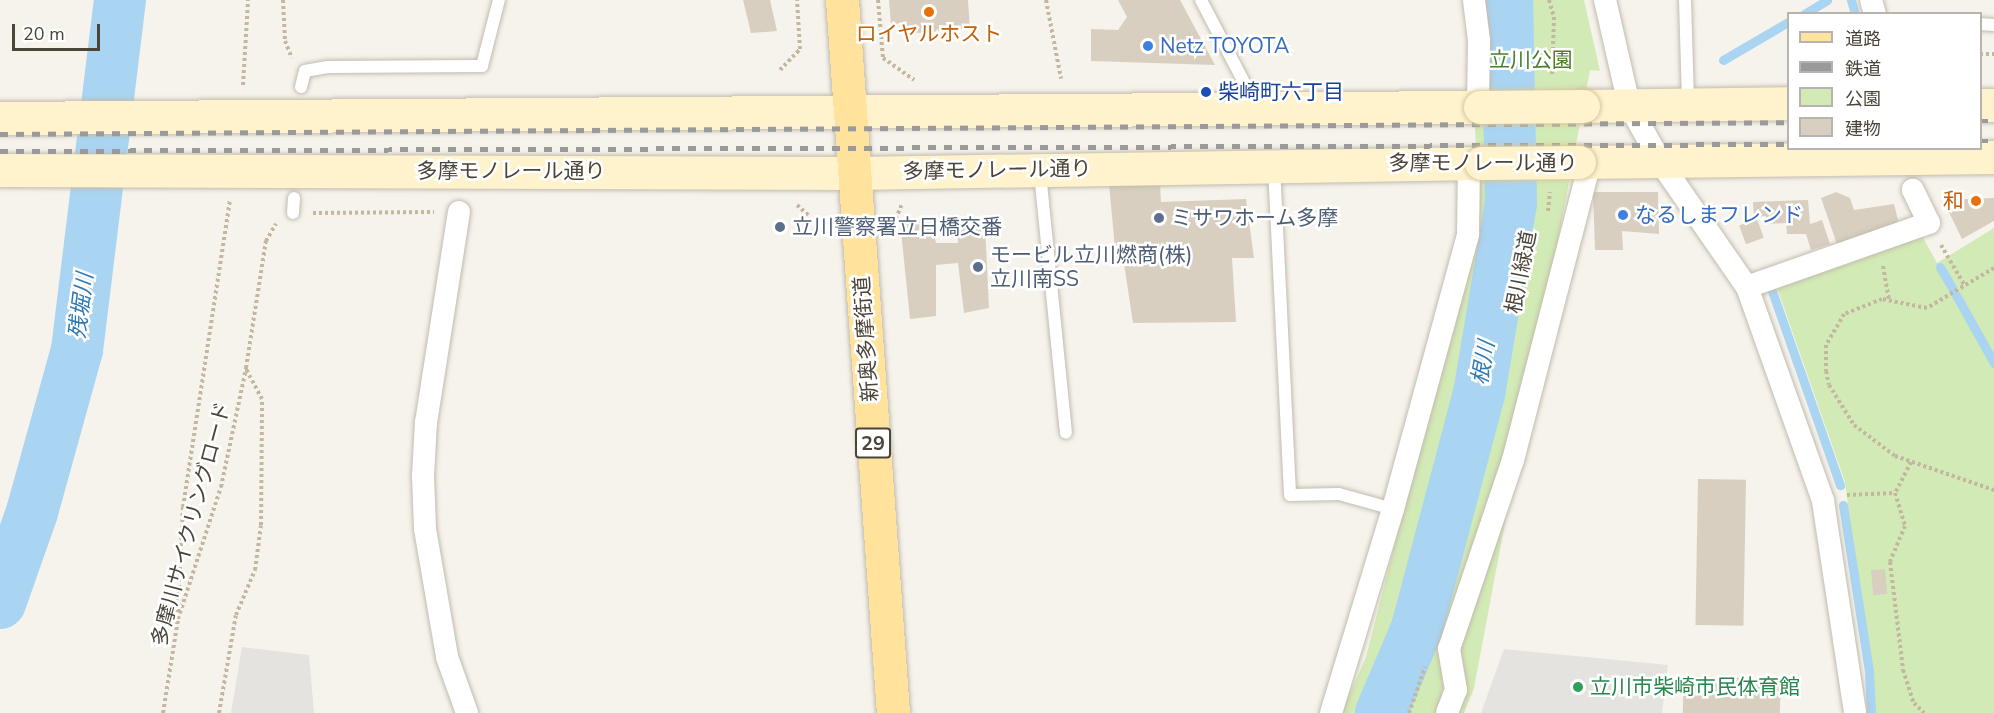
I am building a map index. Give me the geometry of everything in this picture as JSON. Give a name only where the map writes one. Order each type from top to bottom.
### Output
[{"type":"main road","name":"新奥多摩街道","points":[[842,0],[893,713]]},
{"type":"main road","points":[[0,118],[232,106],[851,112],[1787,103]]},
{"type":"main road","name":"多摩モノレール通り","points":[[0,170],[224,183],[1039,169],[1661,163],[1994,157]]},
{"type":"street","points":[[1474,0],[1479,41],[1479,107]]},
{"type":"street","points":[[1605,0],[1629,105],[1661,163],[1747,287],[1823,501],[1856,713]]},
{"type":"street","points":[[1447,713],[1456,690],[1449,649],[1513,460],[1585,162]]},
{"type":"street","points":[[1331,713],[1393,509],[1468,234],[1475,163]]},
{"type":"street","points":[[1747,287],[1929,224],[1913,190]]},
{"type":"street","points":[[459,212],[426,422],[423,476],[425,529],[447,657],[467,713]]},
{"type":"lane","points":[[301,87],[304,71],[328,67],[482,66],[499,0]]},
{"type":"lane","points":[[1200,0],[1258,108]]},
{"type":"lane","points":[[1685,0],[1688,104]]},
{"type":"lane","points":[[1274,166],[1290,495],[1339,494],[1393,509]]},
{"type":"lane","points":[[1039,169],[1066,433]]},
{"type":"lane","points":[[293,213],[294,198]]},
{"type":"path","points":[[232,106],[248,0]]},
{"type":"path","points":[[283,0],[285,42],[294,62],[304,71]]},
{"type":"path","points":[[780,70],[800,49],[797,0]]},
{"type":"path","points":[[878,0],[883,58]]},
{"type":"path","points":[[1046,0],[1067,111]]},
{"type":"path","points":[[1549,0],[1554,17],[1552,87]]},
{"type":"path","name":"根川緑道","points":[[1547,215],[1550,180]]},
{"type":"path","points":[[178,619],[183,507],[224,183]]},
{"type":"path","points":[[892,240],[891,228],[902,205],[909,199]]},
{"type":"path","points":[[293,213],[459,212]]},
{"type":"path","name":"多摩川サイクリングロード","points":[[163,713],[178,619],[221,487],[246,368],[266,241],[278,221],[293,213]]},
{"type":"path","points":[[1929,224],[1965,286]]},
{"type":"path","points":[[1878,241],[1890,299]]},
{"type":"path","points":[[1994,268],[1927,308],[1890,299],[1863,303],[1844,314],[1827,345],[1826,371],[1829,385],[1854,425],[1894,456],[1994,490]]},
{"type":"path","points":[[219,713],[236,615],[255,570],[261,525],[262,399],[246,368]]},
{"type":"path","points":[[1911,462],[1895,493],[1905,526],[1890,562],[1903,670],[1914,703],[1924,713]]},
{"type":"path","points":[[1823,501],[1848,494],[1895,493]]},
{"type":"path","points":[[1409,713],[1426,663]]},
{"type":"green space","name":"立川公園","points":[[1467,0],[1584,0],[1600,71],[1590,70],[1474,688],[1464,713],[1341,713],[1366,657],[1480,210]]},
{"type":"green space","points":[[1994,228],[1994,713],[1875,713],[1845,482],[1776,285],[1921,234],[1937,263]]},
{"type":"shaded area","points":[[242,647],[309,655],[314,713],[231,713]]},
{"type":"shaded area","name":"立川市柴崎市民体育館","points":[[1504,649],[1668,665],[1662,713],[1481,713]]},
{"type":"building","points":[[743,0],[770,0],[777,31],[751,33]]},
{"type":"building","name":"ロイヤルホスト","points":[[889,0],[968,0],[970,29],[903,34],[902,23],[891,25]]},
{"type":"building","name":"Netz TOYOTA","points":[[1118,0],[1180,0],[1215,65],[1091,61],[1091,29],[1118,30],[1127,17]]},
{"type":"building","points":[[1109,183],[1160,184],[1161,202],[1246,199],[1254,258],[1232,258],[1236,322],[1133,323],[1124,264],[1116,260]]},
{"type":"building","points":[[1593,192],[1658,192],[1659,234],[1622,231],[1623,250],[1595,250]]},
{"type":"building","points":[[1836,192],[1850,198],[1854,210],[1894,204],[1900,228],[1838,247],[1821,198]]},
{"type":"building","points":[[1994,198],[1994,221],[1962,239],[1943,200]]},
{"type":"building","points":[[1808,200],[1810,224],[1822,220],[1830,244],[1811,250],[1806,234],[1787,234],[1786,223],[1766,224],[1766,216],[1754,217],[1753,202]]},
{"type":"building","points":[[931,219],[936,243],[958,243],[958,227],[985,225],[989,308],[964,313],[958,263],[936,265],[936,316],[910,319],[900,221]]},
{"type":"building","points":[[1757,219],[1764,238],[1746,244],[1739,225]]},
{"type":"building","points":[[1698,479],[1746,480],[1743,626],[1695,625]]},
{"type":"building","points":[[1885,569],[1887,594],[1873,595],[1871,570]]},
{"type":"building","points":[[1684,676],[1781,679],[1780,713],[1683,713]]},
{"type":"waterway","name":"残堀川","points":[[0,603],[32,512],[77,350],[120,0]]},
{"type":"waterway","name":"根川","points":[[1381,713],[1417,628],[1479,394],[1511,203],[1507,0]]},
{"type":"waterway","points":[[1807,12],[1827,0]]},
{"type":"waterway","points":[[1851,0],[1854,12]]},
{"type":"waterway","points":[[1723,60],[1787,23]]},
{"type":"waterway","points":[[1940,267],[1952,288]]},
{"type":"waterway","points":[[1771,288],[1840,485]]},
{"type":"waterway","points":[[1956,295],[1994,363]]},
{"type":"waterway","points":[[1843,505],[1869,671],[1871,713]]},
{"type":"railway","points":[[1982,121],[1994,121]]},
{"type":"railway","points":[[0,134],[1787,122]]},
{"type":"railway","points":[[1982,141],[1994,141]]},
{"type":"railway","points":[[0,151],[1787,144]]},
{"type":"place","name":"ロイヤルホスト","points":[[929,12]]},
{"type":"place","name":"Netz TOYOTA","points":[[1148,46]]},
{"type":"place","name":"柴崎町六丁目","points":[[1206,92]]},
{"type":"place","name":"和","points":[[1976,201]]},
{"type":"place","name":"なるしまフレンド","points":[[1623,215]]},
{"type":"place","name":"ミサワホーム多摩","points":[[1159,218]]},
{"type":"place","name":"立川警察署立日橋交番","points":[[780,227]]},
{"type":"place","name":"モービル立川燃商(株) 立川南SS","points":[[978,267]]},
{"type":"place","name":"立川市柴崎市民体育館","points":[[1578,687]]}]
